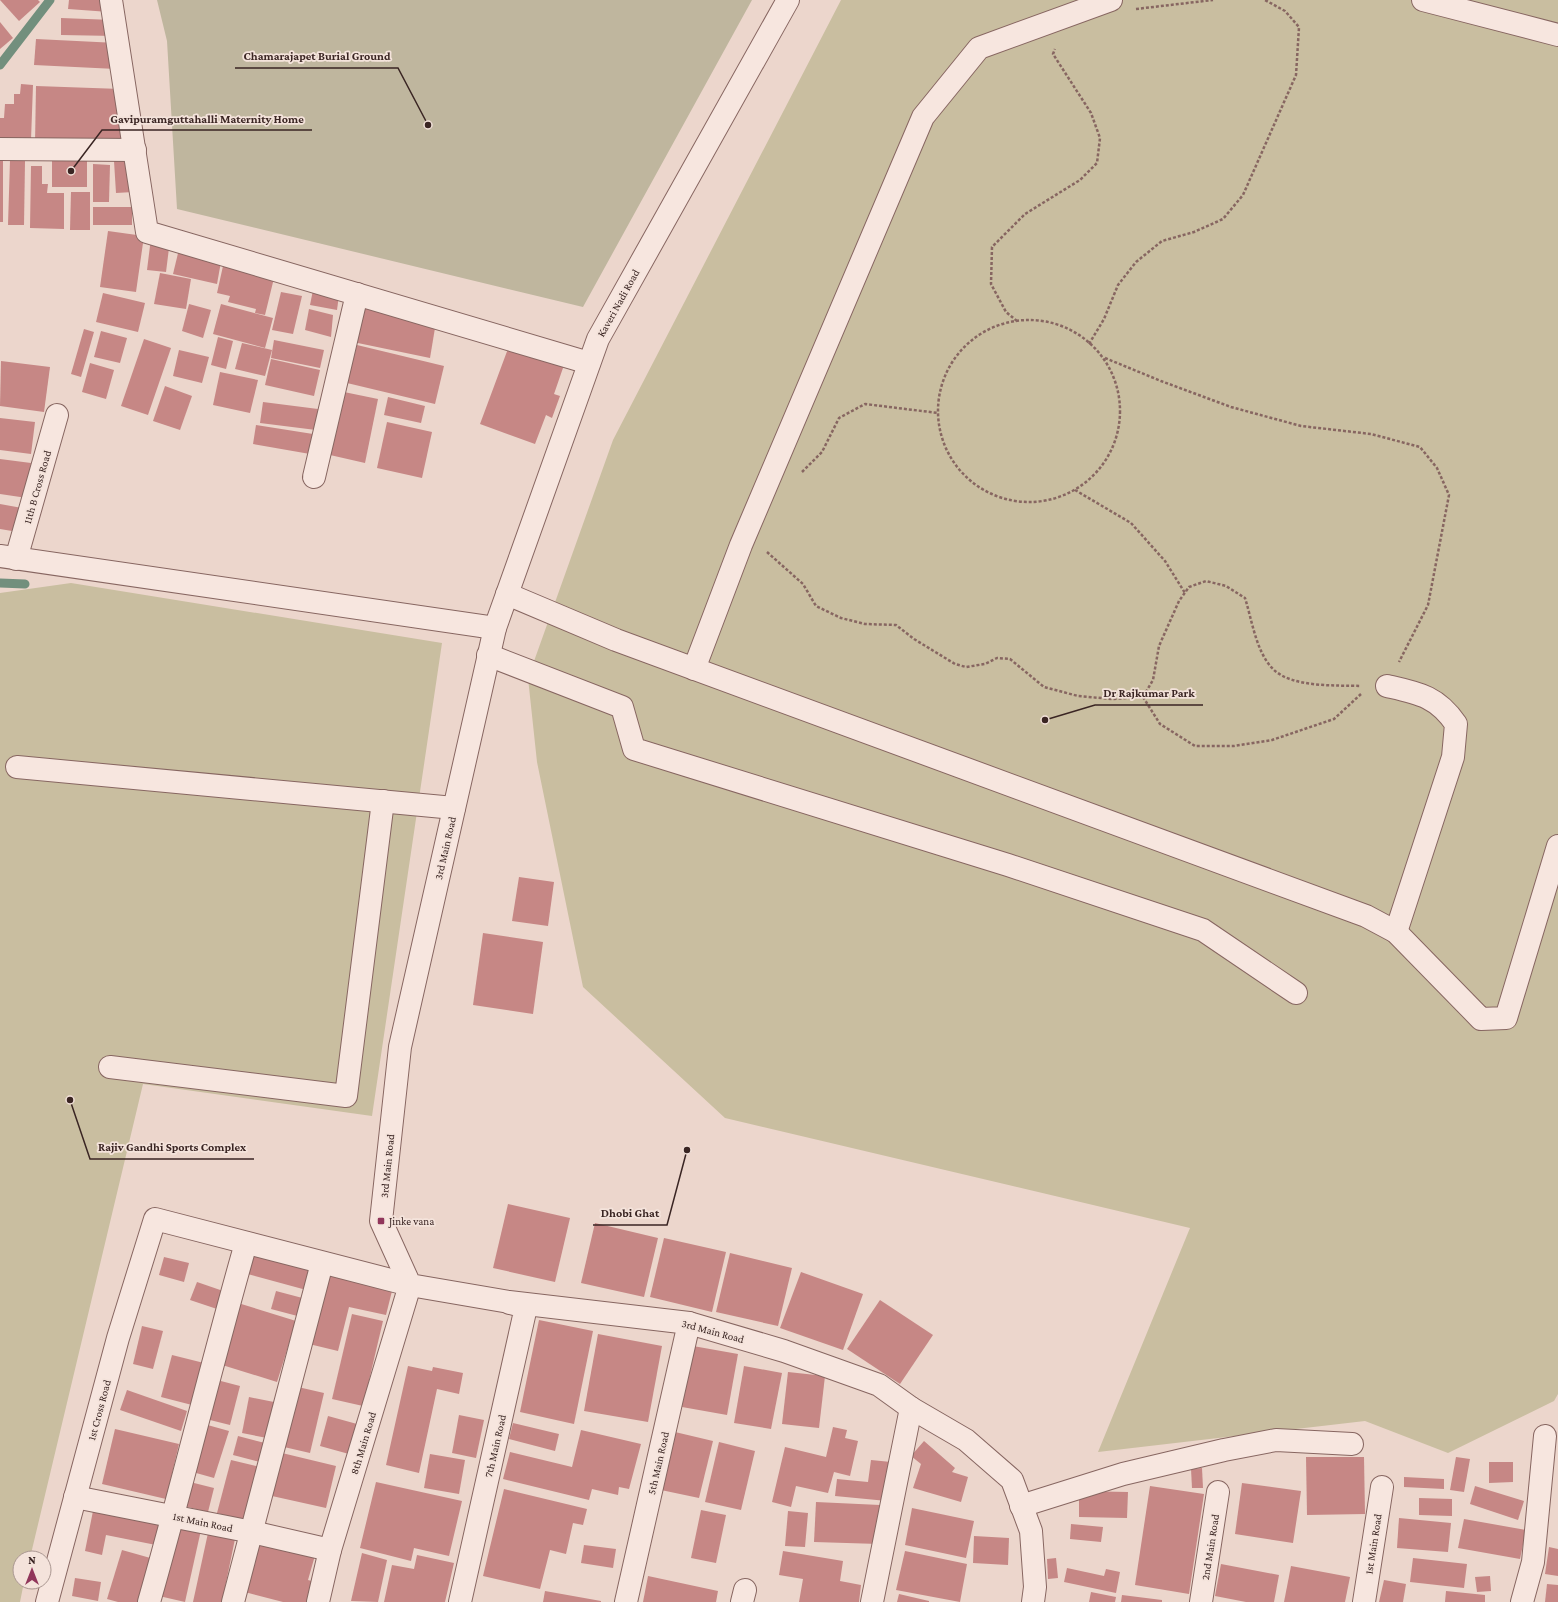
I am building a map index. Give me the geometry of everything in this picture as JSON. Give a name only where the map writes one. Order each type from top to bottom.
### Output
[{"type":"street","points":[[111,0],[147,232],[589,363]]},
{"type":"street","name":"Kaveri Nadi Road","points":[[495,628],[598,338],[788,0]]},
{"type":"street","points":[[694,669],[741,545],[923,117],[979,48],[1111,0]]},
{"type":"street","points":[[1423,0],[1558,35]]},
{"type":"street","points":[[0,149],[134,150]]},
{"type":"street","points":[[314,477],[357,294]]},
{"type":"street","name":"11th B Cross Road","points":[[8,557],[57,415]]},
{"type":"street","points":[[8,557],[495,628]]},
{"type":"street","points":[[507,594],[616,640],[1366,916],[1396,932],[1480,1019],[1506,1018],[1558,846]]},
{"type":"street","name":"3rd Main Road","points":[[495,628],[400,1047],[382,1222],[410,1285],[509,1302],[689,1323],[784,1351],[879,1385],[911,1408],[966,1440],[1012,1480],[1031,1531],[1035,1587],[1033,1602]]},
{"type":"street","points":[[488,655],[622,707],[634,749],[1001,863],[1203,930],[1296,993]]},
{"type":"street","points":[[1378,686],[1432,699],[1448,712],[1456,724],[1453,757],[1396,932]]},
{"type":"street","points":[[17,767],[454,808]]},
{"type":"street","points":[[110,1067],[346,1096],[383,801]]},
{"type":"street","name":"1st Cross Road","points":[[47,1602],[118,1338],[155,1219],[246,1243]]},
{"type":"street","points":[[149,1602],[174,1516],[216,1348],[246,1243],[410,1285]]},
{"type":"street","points":[[233,1602],[322,1263]]},
{"type":"street","name":"8th Main Road","points":[[318,1602],[330,1550],[410,1285]]},
{"type":"street","name":"7th Main Road","points":[[460,1602],[526,1307],[509,1302]]},
{"type":"street","name":"5th Main Road","points":[[626,1602],[689,1323]]},
{"type":"street","points":[[872,1602],[911,1408]]},
{"type":"street","points":[[1522,1602],[1533,1562],[1545,1436]]},
{"type":"street","points":[[1021,1506],[1123,1474],[1224,1450],[1276,1440],[1352,1444]]},
{"type":"street","name":"1st Main Road","points":[[1364,1602],[1382,1487]]},
{"type":"street","name":"2nd Main Road","points":[[1201,1602],[1218,1492]]},
{"type":"street","name":"1st Main Road","points":[[75,1497],[252,1532],[330,1550]]},
{"type":"path","points":[[1134,10],[1213,0]]},
{"type":"path","points":[[1089,344],[1104,319],[1118,284],[1136,262],[1162,241],[1194,232],[1223,220],[1243,195],[1296,75],[1299,27],[1285,11],[1265,0]]},
{"type":"path","points":[[1017,321],[1006,312],[991,284],[992,247],[1025,214],[1080,180],[1096,163],[1100,138],[1091,113],[1054,54],[1055,48]]},
{"type":"path","points":[[1105,358],[1116,382],[1121,413],[1115,444],[1099,470],[1075,490],[1046,501],[1017,502],[990,494],[966,478],[949,456],[939,428],[938,400],[946,373],[962,349],[987,330],[1017,321],[1048,322],[1077,334],[1105,358],[1231,407],[1301,426],[1371,434],[1420,447],[1438,468],[1449,495],[1428,605],[1378,686],[1334,719],[1272,740],[1234,746],[1195,746],[1160,724],[1142,697]]},
{"type":"path","points":[[798,476],[822,452],[839,418],[865,404],[938,413]]},
{"type":"path","points":[[1075,490],[1131,523],[1165,560],[1185,593]]},
{"type":"path","points":[[764,544],[766,552],[803,584],[816,606],[841,618],[865,624],[896,625],[914,639],[955,664],[966,667],[985,664],[997,658],[1010,659],[1044,687],[1078,696],[1112,699],[1142,697]]},
{"type":"path","points":[[1142,697],[1153,680],[1159,646],[1179,601],[1189,587],[1206,581],[1226,586],[1246,598],[1262,652],[1273,669],[1293,680],[1327,685],[1378,686]]},
{"type":"shaded area","points":[[157,0],[752,0],[583,307],[177,209],[167,41]]},
{"type":"shaded area","points":[[841,0],[1558,0],[1558,1394],[1554,1401],[1448,1453],[1365,1421],[1098,1452],[1190,1228],[725,1118],[583,987],[537,762],[528,678],[613,440]]},
{"type":"shaded area","points":[[71,583],[442,643],[372,1116],[143,1084],[32,1550],[12,1550],[12,1590],[22,1590],[20,1602],[0,1602],[0,593]]},
{"type":"building","points":[[0,0],[38,0],[40,2],[19,21]]},
{"type":"building","points":[[69,0],[101,0],[109,12],[68,9]]},
{"type":"building","points":[[61,18],[113,20],[115,36],[61,35]]},
{"type":"building","points":[[0,22],[13,38],[0,49]]},
{"type":"building","points":[[36,39],[117,43],[116,69],[34,65]]},
{"type":"building","points":[[21,84],[33,85],[31,140],[0,138],[0,118],[4,118],[5,104],[14,104],[14,94],[20,94]]},
{"type":"building","points":[[36,86],[121,89],[123,146],[35,144]]},
{"type":"building","points":[[52,155],[87,155],[87,187],[52,187]]},
{"type":"building","points":[[0,160],[3,160],[3,222],[0,222]]},
{"type":"building","points":[[10,160],[25,161],[24,225],[8,225]]},
{"type":"building","points":[[132,160],[133,192],[116,193],[114,161]]},
{"type":"building","points":[[93,164],[110,165],[109,202],[93,202]]},
{"type":"building","points":[[31,166],[42,166],[42,184],[48,184],[47,193],[64,193],[64,229],[30,228]]},
{"type":"building","points":[[71,192],[90,192],[90,230],[70,230]]},
{"type":"building","points":[[93,207],[132,207],[132,225],[93,225]]},
{"type":"building","points":[[108,231],[144,236],[136,292],[100,287]]},
{"type":"building","points":[[151,238],[170,240],[166,272],[147,270]]},
{"type":"building","points":[[180,245],[222,256],[217,284],[173,274]]},
{"type":"building","points":[[223,266],[274,278],[265,315],[255,313],[256,309],[228,302],[230,296],[217,293]]},
{"type":"building","points":[[160,273],[191,279],[186,309],[154,304]]},
{"type":"building","points":[[313,290],[339,295],[337,310],[310,305]]},
{"type":"building","points":[[281,292],[302,296],[293,334],[272,330]]},
{"type":"building","points":[[103,293],[145,303],[138,332],[96,322]]},
{"type":"building","points":[[361,299],[436,322],[430,358],[353,342]]},
{"type":"building","points":[[189,304],[211,310],[203,338],[182,331]]},
{"type":"building","points":[[221,304],[273,318],[265,348],[213,334]]},
{"type":"building","points":[[309,309],[333,315],[331,337],[305,330]]},
{"type":"building","points":[[84,329],[94,332],[81,377],[71,374]]},
{"type":"building","points":[[101,331],[127,338],[120,363],[94,357]]},
{"type":"building","points":[[218,337],[233,341],[226,369],[211,365]]},
{"type":"building","points":[[144,339],[171,348],[148,415],[121,406]]},
{"type":"building","points":[[274,340],[324,350],[320,368],[271,358]]},
{"type":"building","points":[[242,343],[272,350],[265,376],[235,369]]},
{"type":"building","points":[[357,345],[444,366],[435,404],[347,383]]},
{"type":"building","points":[[509,346],[564,365],[554,394],[560,396],[552,418],[546,415],[535,444],[480,424]]},
{"type":"building","points":[[179,350],[209,357],[202,383],[173,376]]},
{"type":"building","points":[[271,359],[320,370],[314,396],[265,385]]},
{"type":"building","points":[[1,361],[50,367],[44,412],[0,406]]},
{"type":"building","points":[[90,363],[114,370],[106,399],[82,392]]},
{"type":"building","points":[[220,372],[258,380],[250,413],[213,405]]},
{"type":"building","points":[[165,386],[192,396],[180,430],[153,421]]},
{"type":"building","points":[[344,392],[378,399],[365,463],[330,455]]},
{"type":"building","points":[[388,397],[425,406],[421,423],[384,415]]},
{"type":"building","points":[[263,402],[318,409],[316,430],[260,423]]},
{"type":"building","points":[[0,418],[35,422],[31,454],[0,450]]},
{"type":"building","points":[[387,422],[432,432],[422,478],[377,468]]},
{"type":"building","points":[[256,425],[313,434],[310,454],[253,444]]},
{"type":"building","points":[[0,459],[31,463],[27,498],[0,494]]},
{"type":"building","points":[[0,504],[22,508],[18,532],[0,529]]},
{"type":"building","points":[[519,877],[554,882],[548,926],[512,921]]},
{"type":"building","points":[[483,933],[543,942],[533,1014],[473,1005]]},
{"type":"building","points":[[508,1204],[570,1218],[555,1282],[493,1268]]},
{"type":"building","points":[[595,1223],[658,1238],[644,1297],[581,1283]]},
{"type":"building","points":[[664,1238],[726,1252],[712,1312],[650,1297]]},
{"type":"building","points":[[251,1249],[317,1267],[310,1291],[244,1273]]},
{"type":"building","points":[[730,1253],[792,1268],[778,1326],[716,1312]]},
{"type":"building","points":[[164,1257],[189,1263],[184,1282],[159,1275]]},
{"type":"building","points":[[327,1271],[393,1287],[386,1315],[349,1307],[338,1351],[309,1344]]},
{"type":"building","points":[[801,1272],[863,1294],[843,1350],[780,1328]]},
{"type":"building","points":[[197,1282],[229,1293],[223,1311],[190,1300]]},
{"type":"building","points":[[276,1291],[310,1300],[305,1318],[271,1309]]},
{"type":"building","points":[[880,1300],[933,1335],[900,1384],[847,1349]]},
{"type":"building","points":[[238,1303],[296,1321],[277,1382],[219,1364]]},
{"type":"building","points":[[352,1314],[383,1321],[363,1406],[332,1399]]},
{"type":"building","points":[[539,1320],[593,1331],[574,1424],[520,1412]]},
{"type":"building","points":[[142,1326],[163,1331],[153,1369],[133,1364]]},
{"type":"building","points":[[598,1334],[662,1346],[648,1422],[584,1411]]},
{"type":"building","points":[[693,1346],[738,1354],[727,1415],[682,1407]]},
{"type":"building","points":[[172,1355],[204,1363],[192,1405],[161,1397]]},
{"type":"building","points":[[408,1366],[432,1371],[433,1367],[463,1373],[459,1394],[437,1389],[419,1473],[386,1465]]},
{"type":"building","points":[[744,1366],[782,1373],[771,1429],[734,1423]]},
{"type":"building","points":[[788,1372],[825,1376],[819,1428],[782,1424]]},
{"type":"building","points":[[217,1380],[240,1386],[230,1425],[206,1419]]},
{"type":"building","points":[[298,1387],[324,1393],[310,1453],[284,1447]]},
{"type":"building","points":[[127,1390],[187,1411],[181,1431],[120,1410]]},
{"type":"building","points":[[249,1397],[274,1402],[267,1438],[242,1433]]},
{"type":"building","points":[[459,1415],[484,1420],[476,1458],[452,1453]]},
{"type":"building","points":[[328,1416],[357,1424],[349,1454],[320,1446]]},
{"type":"building","points":[[513,1423],[559,1434],[555,1451],[509,1439]]},
{"type":"building","points":[[204,1424],[229,1431],[214,1478],[189,1471]]},
{"type":"building","points":[[833,1427],[847,1430],[845,1438],[858,1441],[850,1476],[834,1472],[828,1493],[796,1486],[791,1507],[772,1502],[785,1447],[826,1457]]},
{"type":"building","points":[[115,1429],[179,1444],[166,1499],[102,1484]]},
{"type":"building","points":[[581,1430],[641,1444],[629,1489],[619,1487],[618,1495],[592,1489],[589,1500],[503,1479],[510,1452],[572,1467]]},
{"type":"building","points":[[675,1432],[713,1441],[699,1498],[661,1490]]},
{"type":"building","points":[[238,1436],[269,1444],[264,1463],[233,1455]]},
{"type":"building","points":[[924,1441],[955,1468],[952,1472],[968,1477],[961,1502],[913,1488],[921,1464],[911,1456]]},
{"type":"building","points":[[719,1442],[755,1451],[741,1510],[705,1502]]},
{"type":"building","points":[[282,1453],[336,1466],[326,1508],[272,1496]]},
{"type":"building","points":[[430,1454],[465,1460],[459,1494],[424,1488]]},
{"type":"building","points":[[1306,1457],[1364,1457],[1365,1514],[1307,1515]]},
{"type":"building","points":[[1456,1457],[1470,1459],[1464,1492],[1450,1490]]},
{"type":"building","points":[[231,1460],[264,1468],[250,1522],[217,1513]]},
{"type":"building","points":[[871,1460],[891,1462],[887,1501],[835,1496],[837,1479],[868,1482]]},
{"type":"building","points":[[1489,1462],[1513,1462],[1513,1482],[1489,1483]]},
{"type":"building","points":[[1202,1468],[1203,1488],[1192,1488],[1191,1469]]},
{"type":"building","points":[[1404,1477],[1444,1479],[1444,1489],[1404,1487]]},
{"type":"building","points":[[190,1482],[214,1488],[208,1512],[184,1506]]},
{"type":"building","points":[[376,1482],[462,1501],[449,1556],[414,1548],[411,1561],[360,1548]]},
{"type":"building","points":[[1242,1483],[1301,1491],[1293,1543],[1235,1534]]},
{"type":"building","points":[[1150,1486],[1204,1494],[1189,1594],[1135,1585]]},
{"type":"building","points":[[1475,1486],[1524,1501],[1518,1520],[1470,1504]]},
{"type":"building","points":[[504,1489],[587,1509],[583,1525],[573,1523],[566,1554],[550,1550],[540,1589],[483,1576]]},
{"type":"building","points":[[1079,1491],[1128,1492],[1127,1518],[1079,1517]]},
{"type":"building","points":[[1419,1498],[1452,1499],[1452,1516],[1419,1515]]},
{"type":"building","points":[[816,1502],[880,1505],[879,1544],[814,1542]]},
{"type":"building","points":[[94,1506],[161,1519],[156,1545],[106,1535],[102,1555],[85,1551]]},
{"type":"building","points":[[912,1508],[974,1521],[966,1558],[905,1545]]},
{"type":"building","points":[[701,1510],[726,1515],[716,1563],[691,1558]]},
{"type":"building","points":[[788,1511],[808,1513],[805,1547],[785,1546]]},
{"type":"building","points":[[1399,1518],[1451,1523],[1448,1552],[1397,1548]]},
{"type":"building","points":[[1464,1519],[1526,1530],[1520,1559],[1458,1548]]},
{"type":"building","points":[[1071,1524],[1103,1527],[1101,1542],[1070,1539]]},
{"type":"building","points":[[175,1525],[201,1530],[185,1602],[159,1596]]},
{"type":"building","points":[[208,1533],[235,1539],[222,1602],[193,1602]]},
{"type":"building","points":[[255,1536],[316,1552],[308,1580],[315,1582],[310,1602],[283,1602],[241,1591]]},
{"type":"building","points":[[974,1536],[1009,1538],[1008,1565],[973,1563]]},
{"type":"building","points":[[584,1545],[616,1549],[613,1568],[581,1563]]},
{"type":"building","points":[[1549,1547],[1558,1549],[1558,1576],[1545,1574]]},
{"type":"building","points":[[122,1550],[154,1559],[141,1602],[118,1602],[107,1599]]},
{"type":"building","points":[[783,1551],[843,1561],[840,1581],[861,1585],[859,1602],[799,1602],[803,1579],[779,1575]]},
{"type":"building","points":[[905,1551],[967,1564],[960,1602],[896,1590]]},
{"type":"building","points":[[362,1553],[387,1560],[378,1602],[351,1601]]},
{"type":"building","points":[[417,1555],[454,1563],[445,1602],[384,1602],[392,1565],[414,1569]]},
{"type":"building","points":[[1056,1558],[1058,1578],[1048,1579],[1047,1559]]},
{"type":"building","points":[[1413,1558],[1467,1564],[1464,1588],[1410,1582]]},
{"type":"building","points":[[1221,1564],[1279,1575],[1274,1602],[1246,1602],[1215,1596]]},
{"type":"building","points":[[1291,1566],[1350,1577],[1345,1602],[1284,1602]]},
{"type":"building","points":[[1067,1568],[1104,1576],[1106,1569],[1120,1572],[1116,1593],[1064,1582]]},
{"type":"building","points":[[648,1576],[718,1591],[716,1602],[643,1602]]},
{"type":"building","points":[[1490,1576],[1491,1591],[1477,1592],[1475,1577]]},
{"type":"building","points":[[75,1578],[101,1582],[98,1601],[72,1596]]},
{"type":"building","points":[[1384,1580],[1406,1584],[1403,1602],[1379,1602]]},
{"type":"building","points":[[1547,1584],[1558,1585],[1558,1602],[1545,1602]]},
{"type":"building","points":[[545,1591],[601,1601],[601,1602],[543,1602]]},
{"type":"building","points":[[1446,1591],[1485,1595],[1485,1602],[1445,1602]]},
{"type":"building","points":[[1091,1592],[1116,1597],[1115,1602],[1089,1602]]},
{"type":"building","points":[[899,1594],[929,1601],[929,1602],[897,1602]]},
{"type":"building","points":[[1122,1595],[1162,1600],[1162,1602],[1121,1602]]},
{"type":"waterway","points":[[0,65],[50,0]]},
{"type":"waterway","points":[[0,583],[25,584]]},
{"type":"place","name":"Chamarajapet Burial Ground","points":[[428,125]]},
{"type":"place","name":"Gavipuramguttahalli Maternity Home","points":[[71,171]]},
{"type":"place","name":"Dr Rajkumar Park","points":[[1045,720]]},
{"type":"place","name":"Rajiv Gandhi Sports Complex","points":[[70,1100]]},
{"type":"place","name":"Dhobi Ghat","points":[[687,1150]]},
{"type":"place","name":"Jinke vana","points":[[381,1221]]}]
